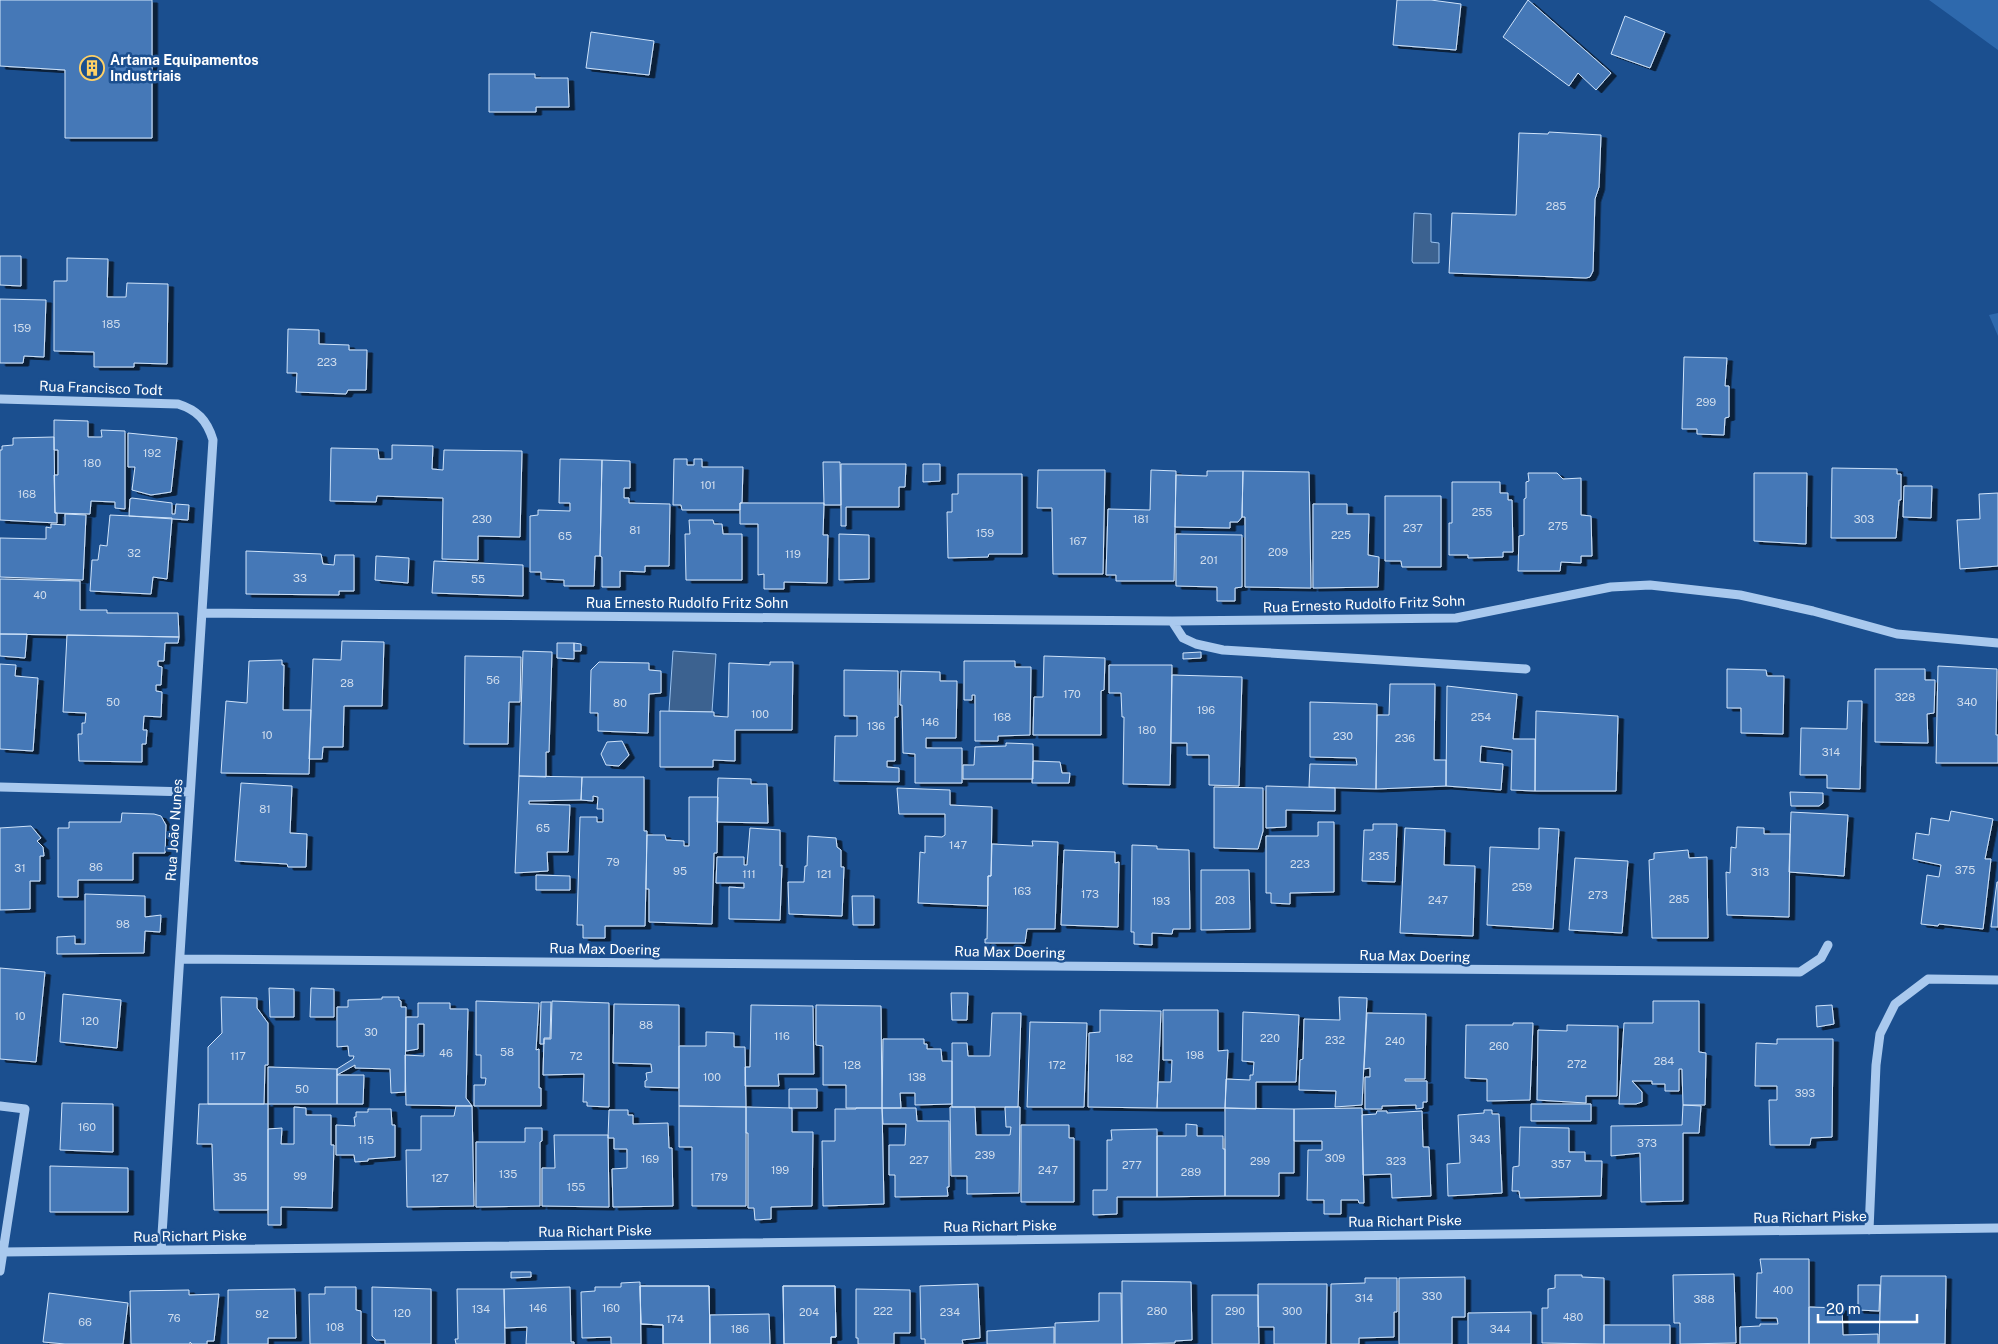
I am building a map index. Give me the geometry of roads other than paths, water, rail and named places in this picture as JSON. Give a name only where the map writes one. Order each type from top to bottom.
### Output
[{"type":"street","name":"Rua Francisco Todt","points":[[0,399],[178,404],[200,414]]},
{"type":"street","name":"Rua João Nunes","points":[[161,1250],[212,440],[209,427],[200,414]]},
{"type":"street","name":"Rua Ernesto Rudolfo Fritz Sohn","points":[[202,612],[1172,621],[1456,618],[1611,587],[1650,585],[1740,595],[1813,611],[1897,634],[1998,643]]},
{"type":"street","points":[[1172,621],[1183,638],[1196,644],[1222,650],[1526,669]]},
{"type":"street","points":[[0,787],[190,792]]},
{"type":"street","name":"Rua Max Doering","points":[[180,959],[1800,972],[1821,958],[1828,945]]},
{"type":"street","points":[[1869,1230],[1876,1065],[1880,1034],[1895,1004],[1928,979],[1998,980]]},
{"type":"street","points":[[0,1106],[25,1109],[0,1271]]},
{"type":"street","name":"Rua Richart Piske","points":[[3,1252],[1998,1228]]},
{"type":"place","name":"Artama Equipamentos Industriais","points":[[92,68]]}]
